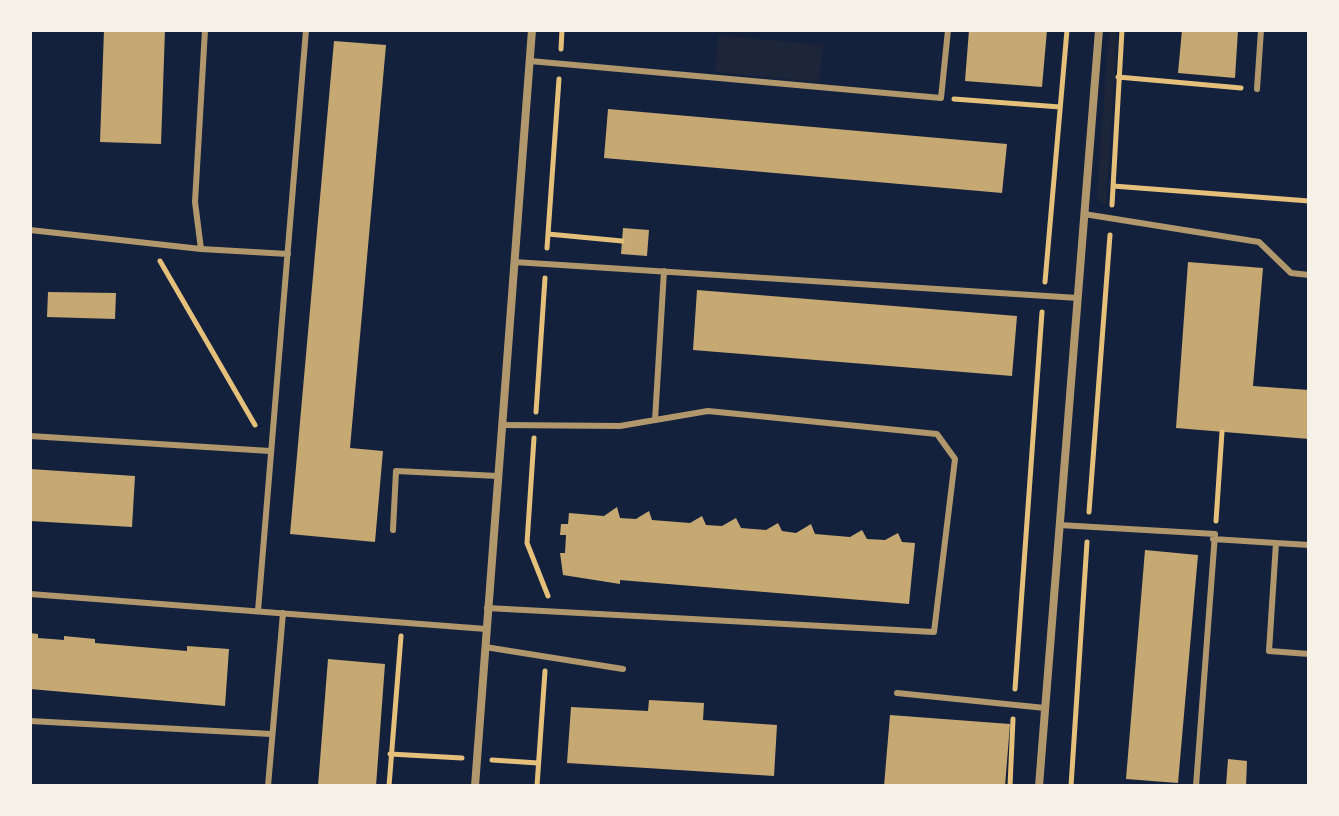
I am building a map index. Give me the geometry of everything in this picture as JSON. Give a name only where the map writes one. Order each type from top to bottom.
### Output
[{"type":"street","points":[[475,786],[532,30]]},
{"type":"street","points":[[1039,786],[1099,30]]},
{"type":"lane","points":[[201,249],[195,202],[205,30]]},
{"type":"lane","points":[[258,611],[306,30]]},
{"type":"lane","points":[[530,61],[941,98],[948,30]]},
{"type":"lane","points":[[1257,89],[1261,30]]},
{"type":"lane","points":[[1084,214],[1259,242],[1291,273],[1309,275]]},
{"type":"lane","points":[[30,230],[201,249],[288,254]]},
{"type":"lane","points":[[514,262],[1078,298]]},
{"type":"lane","points":[[655,420],[664,271]]},
{"type":"lane","points":[[487,608],[934,632],[955,459],[937,434],[708,411],[620,426],[502,425]]},
{"type":"lane","points":[[30,436],[270,451]]},
{"type":"lane","points":[[393,530],[396,471],[498,476]]},
{"type":"lane","points":[[1059,525],[1309,545]]},
{"type":"lane","points":[[1196,786],[1214,536]]},
{"type":"lane","points":[[1276,543],[1269,651],[1309,654]]},
{"type":"lane","points":[[30,594],[486,629]]},
{"type":"lane","points":[[268,786],[283,613]]},
{"type":"lane","points":[[485,647],[623,669]]},
{"type":"lane","points":[[897,693],[1045,708]]},
{"type":"lane","points":[[30,721],[271,734]]},
{"type":"path","points":[[1010,786],[1044,296],[1067,30]]},
{"type":"path","points":[[1071,786],[1112,217],[1122,30]]},
{"type":"path","points":[[1118,77],[1257,89]]},
{"type":"path","points":[[941,98],[1060,107]]},
{"type":"path","points":[[1113,186],[1309,201]]},
{"type":"path","points":[[548,234],[622,241]]},
{"type":"path","points":[[150,243],[270,451]]},
{"type":"path","points":[[1214,536],[1222,432]]},
{"type":"path","points":[[389,786],[402,624]]},
{"type":"path","points":[[390,754],[463,758]]},
{"type":"shaded area","points":[[1109,30],[1117,30],[1106,203],[1101,203],[1097,195]]},
{"type":"shaded area","points":[[718,35],[823,45],[819,82],[715,72]]},
{"type":"building","points":[[104,30],[165,30],[161,144],[100,142]]},
{"type":"building","points":[[969,30],[1047,30],[1042,87],[965,81]]},
{"type":"building","points":[[1182,30],[1238,30],[1235,78],[1178,73]]},
{"type":"building","points":[[334,41],[386,45],[350,448],[383,451],[375,542],[290,534]]},
{"type":"building","points":[[608,109],[1007,144],[1002,193],[604,158]]},
{"type":"building","points":[[623,228],[649,230],[647,256],[621,254]]},
{"type":"building","points":[[1188,262],[1263,268],[1253,386],[1309,390],[1309,439],[1176,428]]},
{"type":"building","points":[[697,290],[1017,316],[1012,376],[693,350]]},
{"type":"building","points":[[48,292],[116,293],[115,319],[47,317]]},
{"type":"building","points":[[30,469],[135,476],[132,527],[30,521]]},
{"type":"building","points":[[617,507],[620,518],[636,519],[649,511],[652,520],[690,523],[702,516],[706,525],[722,526],[736,518],[741,528],[766,530],[778,523],[782,531],[796,533],[811,524],[815,534],[850,537],[862,530],[867,539],[885,540],[898,533],[902,542],[915,543],[909,604],[620,580],[620,584],[563,575],[560,553],[565,553],[566,535],[560,535],[561,524],[568,524],[569,513],[604,516]]},
{"type":"building","points":[[1145,550],[1198,555],[1178,783],[1126,779]]},
{"type":"building","points":[[30,633],[38,634],[38,638],[64,640],[64,636],[95,639],[95,643],[187,651],[187,646],[229,649],[225,706],[30,689]]},
{"type":"building","points":[[328,659],[385,664],[376,786],[318,786]]},
{"type":"building","points":[[649,700],[704,703],[703,720],[777,725],[774,776],[567,763],[571,707],[648,711]]},
{"type":"building","points":[[890,715],[1010,724],[1005,786],[884,786]]},
{"type":"building","points":[[1228,759],[1247,761],[1246,786],[1226,786]]}]
